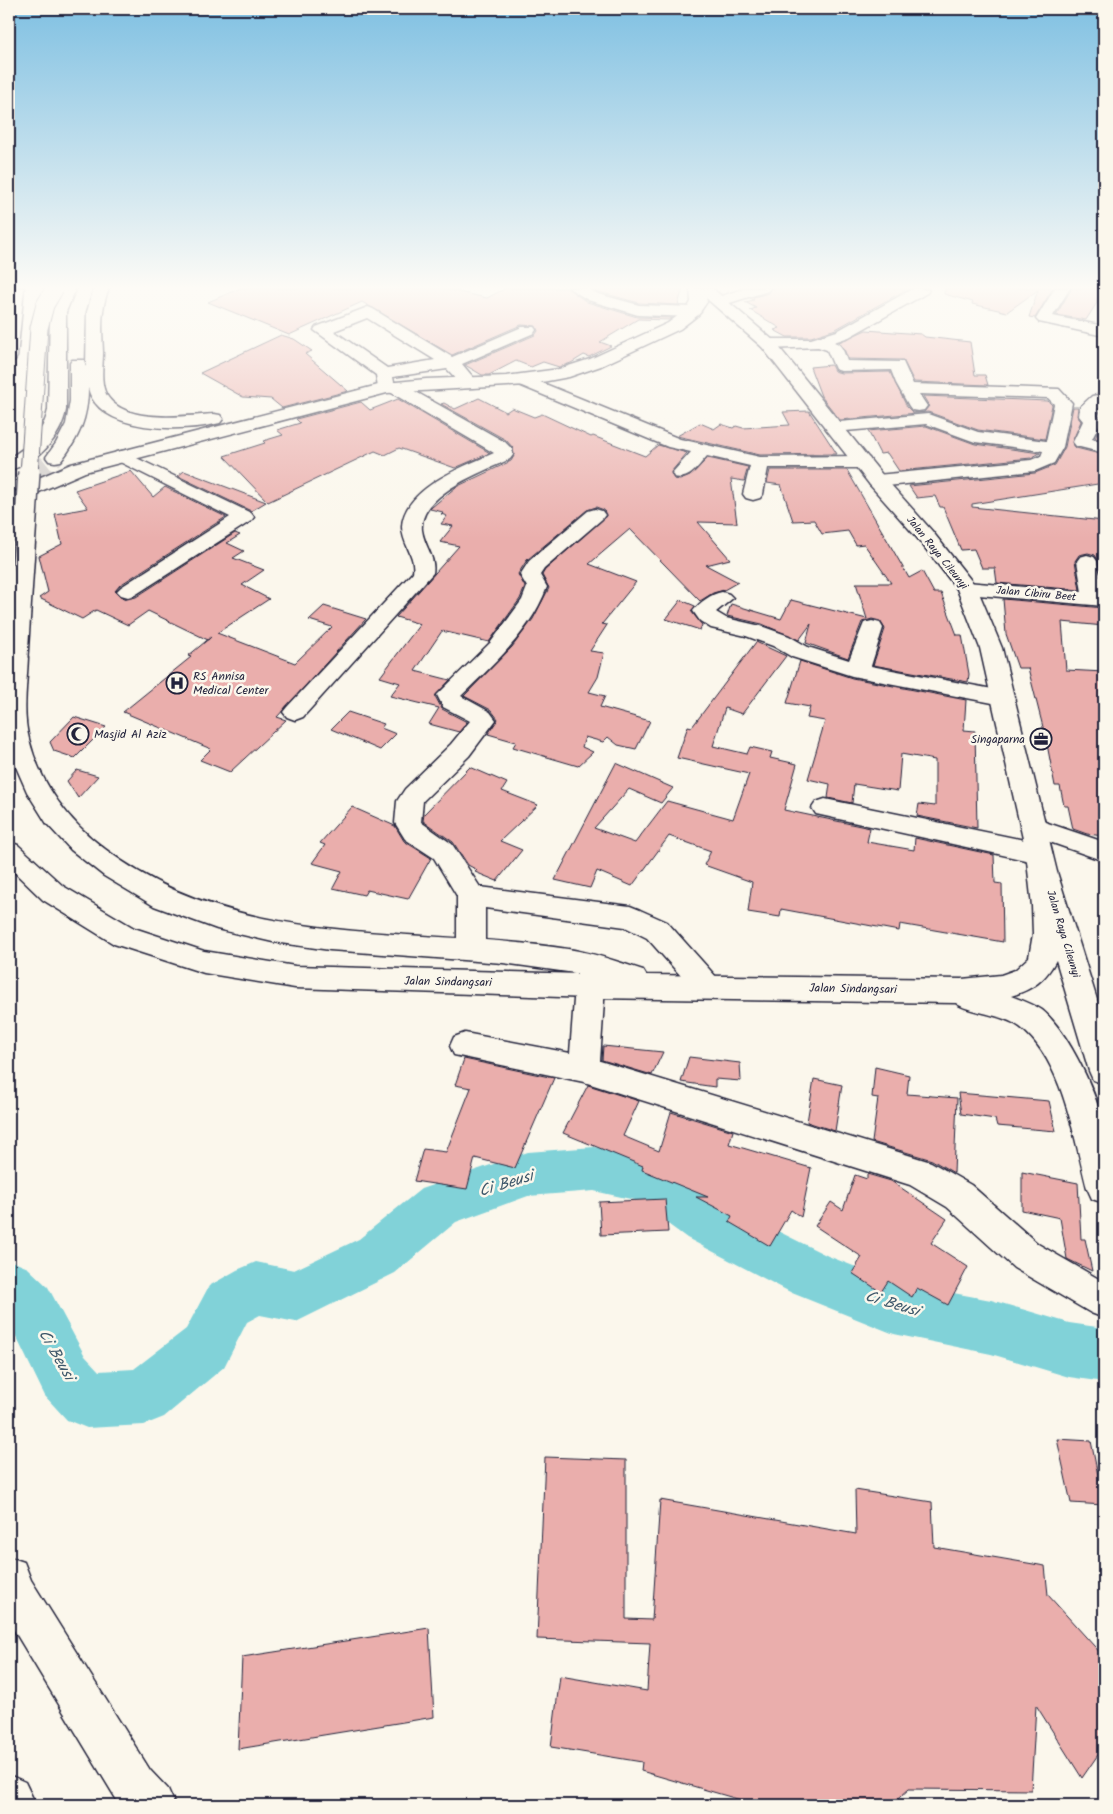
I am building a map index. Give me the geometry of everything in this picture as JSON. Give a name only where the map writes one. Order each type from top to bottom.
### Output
[{"type":"main road","points":[[36,373],[17,657],[16,737],[32,780],[51,812],[76,842],[134,884],[207,916],[248,927],[348,942],[522,953],[562,959],[601,968],[658,986]]},
{"type":"main road","points":[[9,465],[29,453],[46,438],[54,425],[57,410],[57,373]]},
{"type":"main road","points":[[84,373],[88,388],[116,412],[145,420],[165,422],[195,421],[317,406]]},
{"type":"main road","points":[[55,457],[71,437],[88,388],[89,373]]},
{"type":"main road","points":[[295,712],[423,573],[425,563],[416,544],[412,528],[415,514],[419,507],[444,483],[504,455],[503,449],[499,446],[388,383],[375,373]]},
{"type":"main road","points":[[9,485],[317,406],[421,373]]},
{"type":"main road","points":[[461,373],[470,382]]},
{"type":"main road","points":[[388,383],[523,380],[566,373]]},
{"type":"main road","name":"Jalan Raya Cileunyi","points":[[791,373],[877,481],[967,588],[991,648],[1036,840],[1104,1071]]},
{"type":"main road","points":[[901,373],[920,410],[928,419]]},
{"type":"main road","points":[[523,380],[661,438],[704,449],[760,462],[862,462]]},
{"type":"main road","points":[[877,481],[1035,465],[1048,459],[1054,447],[1063,403],[1053,393],[908,389]]},
{"type":"main road","points":[[1104,401],[1098,400],[1090,407],[1088,416],[1092,421],[1082,442],[1104,448]]},
{"type":"main road","points":[[834,427],[928,419],[975,437],[1054,447]]},
{"type":"main road","points":[[165,422],[169,444]]},
{"type":"main road","points":[[681,473],[704,449]]},
{"type":"main road","points":[[122,456],[244,517],[128,591]]},
{"type":"main road","points":[[754,494],[760,462]]},
{"type":"main road","points":[[9,505],[34,487],[78,468]]},
{"type":"main road","points":[[471,949],[471,896],[443,851],[414,832],[408,823],[410,801],[460,750],[484,720],[482,717],[451,702],[449,695],[499,647],[532,600],[537,592],[537,587],[530,575],[536,564],[595,515]]},
{"type":"main road","points":[[1087,561],[1099,600]]},
{"type":"main road","name":"Jalan Cibiru Beet","points":[[967,588],[1099,600]]},
{"type":"main road","points":[[722,598],[704,611],[708,616],[720,623],[753,631],[781,641],[800,652],[860,671],[1003,698]]},
{"type":"main road","points":[[860,671],[859,664],[872,628]]},
{"type":"main road","points":[[825,808],[1104,852]]},
{"type":"main road","points":[[921,990],[962,990],[1007,985],[1021,981],[1038,967],[1045,949],[1046,915],[1036,840]]},
{"type":"main road","name":"Jalan Sindangsari","points":[[9,852],[53,893],[124,936],[204,962],[295,977],[590,986],[921,990]]},
{"type":"main road","points":[[471,896],[630,917],[657,930],[708,987]]},
{"type":"main road","points":[[584,1069],[590,986]]},
{"type":"main road","points":[[921,990],[968,997],[1002,1005],[1030,1019],[1046,1032],[1056,1047],[1072,1082],[1104,1188]]},
{"type":"main road","points":[[465,1046],[584,1069],[919,1173],[959,1196],[1026,1256],[1104,1301]]},
{"type":"main road","points":[[9,1577],[15,1593],[134,1786],[152,1805]]},
{"type":"main road","points":[[9,1798],[13,1805]]},
{"type":"building","points":[[200,373],[327,373],[348,391],[282,408],[271,399],[243,397]]},
{"type":"building","points":[[478,373],[494,373],[489,375]]},
{"type":"building","points":[[812,373],[890,373],[907,407],[912,412],[918,413],[840,420],[821,396]]},
{"type":"building","points":[[909,373],[975,373],[975,375],[985,375],[988,385],[914,382]]},
{"type":"building","points":[[923,396],[1048,401],[1052,405],[1045,439],[978,430],[928,412],[919,413],[924,412],[929,406]]},
{"type":"building","points":[[479,398],[506,412],[512,408],[534,417],[542,414],[591,437],[593,436],[645,456],[658,445],[687,453],[671,472],[674,479],[680,480],[690,476],[708,458],[748,467],[744,481],[731,479],[737,523],[698,522],[730,559],[706,565],[738,582],[700,601],[630,529],[589,564],[636,582],[602,624],[607,625],[590,651],[604,653],[598,677],[589,692],[605,696],[600,707],[650,721],[636,749],[618,745],[608,737],[603,742],[585,737],[582,747],[593,752],[578,766],[513,747],[516,742],[488,734],[498,719],[491,710],[464,696],[512,647],[533,619],[549,588],[542,575],[545,570],[606,516],[604,510],[596,507],[587,510],[527,560],[518,574],[525,587],[520,599],[489,642],[442,631],[415,671],[450,680],[435,696],[442,709],[467,722],[459,732],[429,724],[439,708],[390,696],[400,683],[380,677],[420,624],[396,617],[459,546],[440,542],[453,526],[441,524],[447,516],[441,514],[443,512],[430,509],[456,487],[511,461],[514,456],[513,448],[506,440],[441,404],[444,403],[455,409]]},
{"type":"building","points":[[398,399],[490,453],[455,468],[399,448],[385,455],[375,451],[268,502],[224,456],[265,443],[263,441],[283,435],[277,430],[300,423],[296,419],[361,402],[370,410]]},
{"type":"building","points":[[1073,407],[1078,407],[1077,416],[1081,421],[1072,443],[1076,448],[1104,455],[1104,483],[972,504],[972,507],[1104,521],[1104,586],[1098,560],[1095,555],[1088,553],[1079,555],[1075,561],[1080,590],[997,583],[995,568],[982,568],[974,549],[961,550],[943,507],[940,507],[935,496],[917,498],[909,486],[1035,473],[1055,465],[1065,447]]},
{"type":"building","points":[[809,411],[837,454],[760,455],[677,436],[700,423],[714,429],[721,424],[733,428],[736,426],[743,428],[790,425],[783,412]]},
{"type":"building","points":[[1099,411],[1104,412],[1104,440],[1095,438],[1103,422]]},
{"type":"building","points":[[926,426],[975,444],[1040,453],[1031,458],[899,471],[887,453],[880,454],[868,431]]},
{"type":"building","points":[[770,470],[847,470],[909,578],[922,571],[934,593],[941,593],[957,635],[962,635],[969,674],[968,682],[873,665],[885,629],[880,621],[872,619],[862,622],[848,658],[806,643],[811,624],[799,640],[762,624],[727,616],[731,604],[781,619],[791,600],[867,619],[856,583],[891,583],[864,544],[856,545],[848,531],[822,534],[814,520],[793,521],[781,485],[767,483]]},
{"type":"building","points":[[131,471],[153,497],[165,487],[226,517],[120,585],[115,591],[120,596],[127,599],[136,597],[235,533],[240,535],[227,543],[244,551],[233,558],[264,570],[242,585],[269,599],[217,633],[295,663],[332,627],[309,620],[324,606],[366,619],[277,717],[286,720],[230,772],[200,760],[211,749],[123,712],[191,657],[188,656],[208,640],[148,611],[128,625],[96,610],[82,619],[39,598],[48,592],[39,556],[62,544],[55,514],[88,508],[75,490]]},
{"type":"building","points":[[184,471],[266,502],[251,511],[178,476]]},
{"type":"building","points":[[1003,599],[1104,608],[1104,626],[1062,622],[1066,670],[1104,672],[1104,809],[1099,808],[1104,836],[1087,834],[1073,829],[1068,806],[1064,806],[1060,786],[1055,786],[1046,739],[1028,668],[1018,668],[1006,634]]},
{"type":"building","points":[[681,600],[695,606],[691,611],[702,625],[700,630],[666,619]]},
{"type":"building","points":[[756,642],[786,656],[742,714],[725,708],[713,746],[747,754],[750,747],[772,752],[770,758],[797,764],[784,810],[870,828],[867,842],[914,850],[915,838],[994,855],[995,883],[1002,884],[1003,942],[900,924],[899,931],[781,909],[780,917],[748,912],[752,882],[704,865],[711,851],[669,836],[632,886],[597,871],[590,888],[555,880],[616,763],[673,788],[661,803],[629,789],[594,828],[635,843],[667,801],[733,819],[749,774],[677,758],[688,726],[692,727]]},
{"type":"building","points":[[800,661],[852,678],[966,700],[964,730],[975,731],[977,828],[917,816],[919,804],[935,806],[935,760],[901,754],[898,791],[854,784],[852,803],[828,798],[830,784],[808,779],[825,721],[807,718],[810,707],[787,703]]},
{"type":"building","points":[[348,712],[384,724],[381,728],[396,734],[380,750],[331,729]]},
{"type":"building","name":"Masjid Al Aziz","points":[[74,717],[106,727],[75,758],[54,751],[50,742]]},
{"type":"building","points":[[470,767],[507,783],[502,791],[538,805],[500,841],[522,850],[497,881],[475,872],[477,870],[468,865],[453,842],[423,821],[424,814]]},
{"type":"building","points":[[77,770],[98,776],[78,798],[67,781]]},
{"type":"building","points":[[352,807],[395,826],[404,841],[431,858],[408,899],[367,890],[364,895],[333,888],[342,871],[312,863],[325,845],[320,843]]},
{"type":"building","points":[[603,1046],[663,1052],[652,1075],[602,1060]]},
{"type":"building","points":[[689,1057],[740,1063],[741,1081],[715,1079],[715,1087],[681,1082]]},
{"type":"building","points":[[464,1059],[554,1078],[515,1168],[475,1158],[467,1189],[414,1181],[423,1149],[446,1152],[471,1088],[455,1085]]},
{"type":"building","points":[[875,1067],[909,1075],[907,1094],[957,1098],[954,1173],[932,1160],[872,1142],[878,1098],[872,1097]]},
{"type":"building","points":[[814,1079],[842,1085],[835,1131],[807,1122]]},
{"type":"building","points":[[588,1085],[639,1101],[623,1136],[659,1151],[671,1112],[733,1131],[729,1144],[811,1168],[801,1217],[791,1210],[770,1246],[729,1222],[732,1216],[696,1197],[708,1197],[642,1170],[643,1166],[563,1133]]},
{"type":"building","points":[[958,1093],[1049,1101],[1056,1131],[997,1126],[995,1119],[961,1114]]},
{"type":"building","points":[[1022,1172],[1078,1183],[1081,1239],[1085,1239],[1092,1271],[1067,1259],[1060,1218],[1022,1210]]},
{"type":"building","points":[[867,1174],[891,1181],[947,1219],[931,1243],[968,1267],[948,1305],[917,1288],[912,1297],[888,1281],[881,1292],[852,1273],[862,1257],[815,1226],[831,1202],[843,1210],[855,1175],[867,1179]]},
{"type":"building","points":[[665,1199],[668,1232],[601,1235],[599,1202]]},
{"type":"building","points":[[1057,1439],[1091,1441],[1104,1505],[1071,1503]]},
{"type":"building","points":[[545,1457],[626,1460],[626,1619],[652,1620],[660,1500],[856,1534],[855,1490],[932,1502],[934,1547],[1045,1566],[1048,1595],[1104,1657],[1104,1746],[1082,1778],[1036,1705],[1031,1790],[909,1789],[891,1805],[758,1805],[641,1771],[642,1762],[551,1747],[560,1676],[647,1691],[650,1643],[537,1639]]},
{"type":"building","points":[[429,1628],[434,1717],[238,1749],[242,1657]]},
{"type":"waterway","name":"Ci Beusi","points":[[9,1286],[29,1305],[65,1376],[87,1400],[144,1397],[205,1348],[228,1304],[256,1288],[296,1296],[377,1256],[439,1205],[528,1174],[594,1169],[646,1180],[676,1199],[705,1221],[811,1275],[894,1308],[991,1327],[1069,1350],[1104,1355]]},
{"type":"tunnel","points":[[33,474],[55,457]]},
{"type":"tunnel","points":[[9,492],[35,472]]},
{"type":"place","name":"RS Annisa Medical Center","points":[[177,683]]},
{"type":"place","name":"Masjid Al Aziz","points":[[78,734]]},
{"type":"place","name":"Singaparna","points":[[1041,739]]}]
